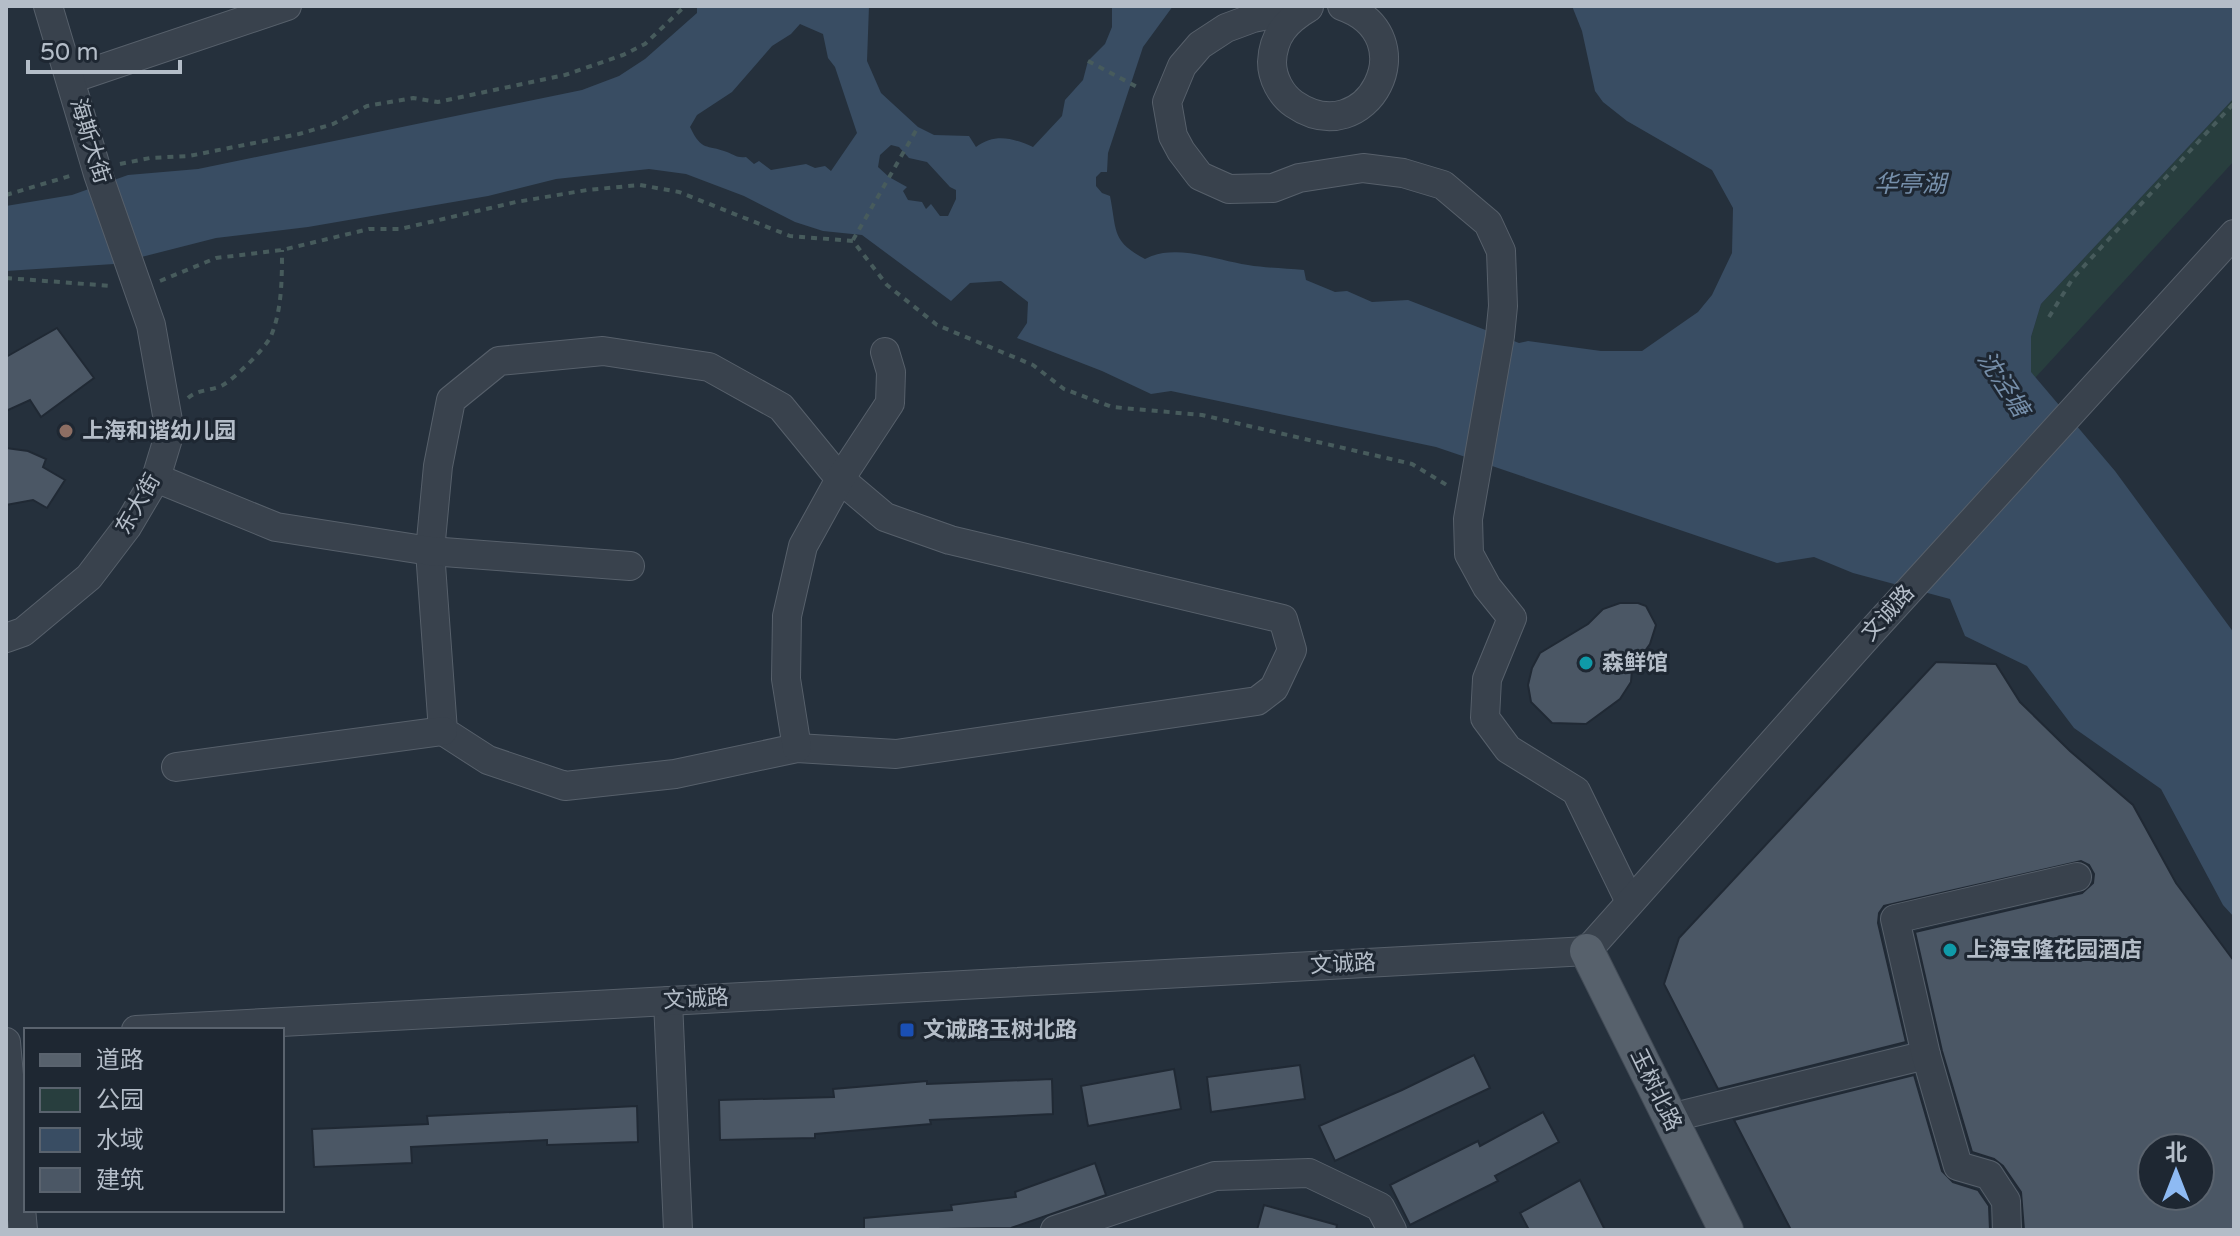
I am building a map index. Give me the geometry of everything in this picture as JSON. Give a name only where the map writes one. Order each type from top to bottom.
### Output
[{"type":"main road","name":"玉树北路","points":[[1587,951],[1726,1230]]},
{"type":"street","name":"海斯大街","points":[[48,6],[98,171],[137,281]]},
{"type":"street","points":[[1312,7],[1293,17],[1280,31],[1273,48],[1272,67],[1278,86],[1289,101],[1305,112],[1323,116],[1342,115],[1360,107],[1377,87],[1385,61],[1382,43],[1374,27],[1361,14],[1342,6]]},
{"type":"street","points":[[1312,7],[1253,18],[1226,28],[1200,45],[1182,66],[1167,102],[1173,136],[1200,176],[1229,189],[1273,188],[1299,178],[1363,168],[1403,173],[1443,185],[1488,223],[1501,251],[1503,306],[1468,519],[1469,554],[1487,587],[1512,618],[1487,679],[1485,718],[1508,749],[1576,791],[1630,902]]},
{"type":"street","points":[[71,79],[277,8]]},
{"type":"street","name":"文诚路","points":[[173,1028],[1587,951],[1873,630],[2234,234]]},
{"type":"street","name":"东大街","points":[[6,638],[23,632],[89,577],[127,527],[156,478],[170,432],[151,325],[137,281]]},
{"type":"street","points":[[176,767],[443,731],[488,760],[565,786],[675,774],[797,748],[896,754],[1257,701],[1274,688],[1292,650],[1283,619],[950,540],[885,517],[840,479],[781,407],[709,367],[603,351],[499,361],[451,400],[438,466],[430,551],[443,731]]},
{"type":"street","points":[[797,748],[786,679],[787,616],[803,546],[840,479],[890,403],[891,372],[885,352]]},
{"type":"street","points":[[156,478],[276,527],[430,551],[630,566]]},
{"type":"street","points":[[2007,1230],[2006,1201],[1989,1175],[1958,1166],[1926,1055],[1895,919],[2077,877]]},
{"type":"street","points":[[668,1001],[678,1230]]},
{"type":"street","points":[[6,1040],[23,1230]]},
{"type":"street","points":[[1670,1118],[1926,1055]]},
{"type":"street","points":[[1055,1230],[1215,1176],[1309,1173],[1380,1207],[1392,1230]]},
{"type":"path","points":[[6,195],[150,158],[189,156],[299,134],[333,124],[367,106],[413,98],[438,102],[565,75],[645,44],[685,6]]},
{"type":"path","points":[[1088,61],[1141,89]]},
{"type":"path","points":[[2049,317],[2082,268],[2234,103]]},
{"type":"path","points":[[853,241],[918,127]]},
{"type":"path","points":[[6,278],[137,281],[216,258],[282,250],[369,229],[400,229],[516,202],[640,185],[679,192],[790,236],[853,241],[887,285],[937,325],[1033,365],[1064,389],[1112,407],[1202,415],[1412,464],[1472,501]]},
{"type":"path","points":[[168,418],[192,393],[222,385],[247,365],[270,338],[282,285],[282,250]]},
{"type":"green space","points":[[2234,98],[2234,161],[2035,378],[2031,373],[2031,337],[2041,304]]},
{"type":"water","name":"华亭湖","points":[[697,6],[869,6],[867,61],[881,93],[918,127],[934,135],[969,136],[976,147],[1004,138],[1033,147],[1062,116],[1065,100],[1083,80],[1088,61],[1105,44],[1112,27],[1112,6],[1173,6],[1143,47],[1108,153],[1107,172],[1101,172],[1096,177],[1096,186],[1110,196],[1117,234],[1134,253],[1145,259],[1169,252],[1195,254],[1255,266],[1304,270],[1306,280],[1335,292],[1347,291],[1372,302],[1408,300],[1519,343],[1528,341],[1601,351],[1642,351],[1698,312],[1712,295],[1732,253],[1733,208],[1712,170],[1627,121],[1603,102],[1595,91],[1582,31],[1572,6],[2234,6],[2234,98],[2041,304],[2031,337],[2031,372],[2115,471],[2234,633],[2234,917],[2223,905],[2161,789],[2074,728],[2027,666],[1965,636],[1950,599],[1853,573],[1814,557],[1777,563],[1436,447],[1171,391],[1151,394],[1017,338],[1027,323],[1028,302],[1001,281],[970,283],[951,301],[862,235],[823,231],[795,222],[744,196],[686,174],[649,169],[556,179],[488,196],[308,227],[216,238],[114,264],[6,271],[6,206],[72,195],[128,175],[198,169],[582,90],[619,76],[645,59],[697,13]],"holes":[[[800,24],[823,34],[828,58],[835,67],[857,133],[831,171],[825,166],[815,168],[806,164],[771,170],[759,161],[754,164],[746,157],[701,144],[690,127],[697,115],[732,92],[772,46]],[[891,145],[899,147],[909,158],[927,162],[956,190],[956,199],[948,216],[940,216],[931,204],[926,209],[922,202],[908,200],[903,191],[907,187],[878,167],[880,155]]]},
{"type":"building","points":[[57,328],[94,378],[41,417],[30,400],[6,411],[6,357]]},
{"type":"building","points":[[6,448],[28,451],[46,459],[43,467],[65,480],[47,508],[33,500],[6,505]]},
{"type":"building","name":"森鲜馆","points":[[1620,603],[1646,606],[1656,625],[1650,644],[1632,669],[1631,682],[1620,699],[1586,724],[1552,723],[1531,702],[1528,685],[1540,653],[1588,624],[1603,609]]},
{"type":"building","name":"上海宝隆花园酒店","points":[[1936,662],[1996,664],[2020,702],[2070,751],[2133,805],[2176,883],[2234,961],[2234,1230],[2024,1230],[2021,1192],[2003,1166],[1994,1159],[1972,1152],[1942,1051],[1915,932],[2082,893],[2093,883],[2094,874],[2089,865],[2081,861],[1884,906],[1878,923],[1906,1042],[1718,1089],[1664,984],[1679,938]]},
{"type":"building","points":[[1474,1055],[1490,1088],[1335,1161],[1319,1126]]},
{"type":"building","points":[[1300,1065],[1305,1099],[1211,1112],[1207,1077]]},
{"type":"building","points":[[1174,1069],[1181,1109],[1088,1126],[1081,1086]]},
{"type":"building","points":[[1914,1075],[1942,1171],[1953,1182],[1978,1190],[1989,1206],[1990,1230],[1791,1230],[1734,1120]]},
{"type":"building","points":[[1052,1079],[1053,1114],[930,1120],[931,1124],[815,1134],[815,1138],[720,1140],[719,1100],[834,1097],[833,1089],[927,1081],[927,1084]]},
{"type":"building","points":[[637,1106],[638,1142],[547,1145],[547,1140],[411,1147],[412,1163],[314,1167],[312,1129],[428,1124],[427,1116]]},
{"type":"building","points":[[1543,1112],[1559,1142],[1495,1176],[1498,1181],[1410,1225],[1390,1185],[1478,1141],[1480,1146]]},
{"type":"building","points":[[1095,1163],[1106,1195],[1011,1228],[864,1230],[864,1218],[952,1210],[951,1205],[1016,1197],[1015,1192]]},
{"type":"building","points":[[1580,1180],[1605,1230],[1529,1230],[1520,1213]]},
{"type":"building","points":[[1264,1205],[1337,1225],[1336,1230],[1257,1230]]},
{"type":"place","name":"上海和谐幼儿园","points":[[66,431]]},
{"type":"place","name":"森鲜馆","points":[[1586,663]]},
{"type":"place","name":"上海宝隆花园酒店","points":[[1950,950]]},
{"type":"place","name":"文诚路玉树北路","points":[[907,1030]]},
{"type":"water label","name":"沈泾塘","points":[[2003,384]]}]
